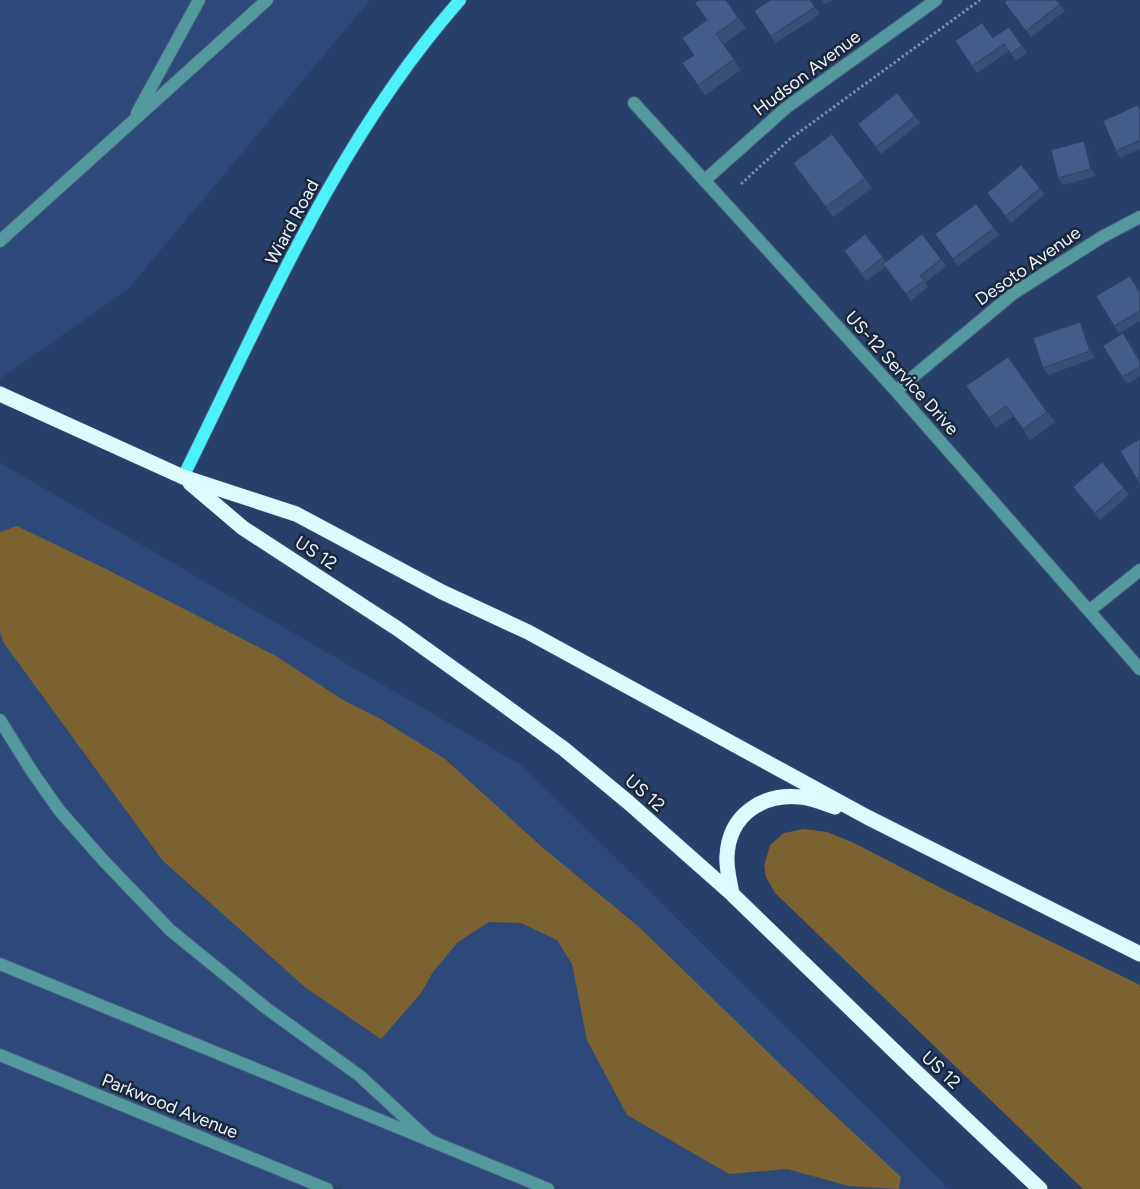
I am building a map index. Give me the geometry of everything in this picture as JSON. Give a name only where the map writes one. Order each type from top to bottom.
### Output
[{"type":"highway","name":"US 12","points":[[0,394],[183,477],[296,514],[442,592],[528,632],[867,817],[1140,954]]},
{"type":"highway","name":"US 12","points":[[183,477],[243,528],[398,629],[564,749],[628,802],[732,894],[1040,1189]]},
{"type":"highway","points":[[732,894],[726,858],[729,839],[738,822],[749,809],[756,805],[779,796],[803,797],[867,817]]},
{"type":"main road","name":"Wiard Road","points":[[183,477],[301,239],[333,181],[362,133],[398,80],[460,0]]},
{"type":"street","points":[[132,121],[200,0]]},
{"type":"street","points":[[0,241],[268,0]]},
{"type":"street","name":"Hudson Avenue","points":[[705,180],[787,107],[936,0]]},
{"type":"street","name":"US-12 Service Drive","points":[[634,103],[896,391],[1140,669]]},
{"type":"street","name":"Desoto Avenue","points":[[896,391],[1014,293],[1102,237],[1140,217]]},
{"type":"street","points":[[1089,611],[1140,570]]},
{"type":"street","points":[[0,720],[59,810],[102,859],[170,930],[266,1008],[360,1076],[430,1141]]},
{"type":"street","points":[[0,964],[548,1189]]},
{"type":"street","name":"Parkwood Avenue","points":[[0,1055],[327,1189]]},
{"type":"path","points":[[741,184],[790,139],[980,0]]},
{"type":"shaded area","points":[[0,0],[370,0],[129,288],[0,379]]},
{"type":"shaded area","points":[[0,463],[523,766],[949,1189],[343,1189],[135,1111],[310,1189],[0,1189]]},
{"type":"shaded area","points":[[17,526],[276,656],[343,700],[379,718],[445,759],[542,847],[639,927],[781,1065],[901,1177],[899,1189],[849,1186],[787,1169],[729,1174],[627,1115],[587,1040],[572,964],[557,940],[521,923],[489,922],[458,942],[433,972],[421,993],[381,1039],[306,988],[163,861],[3,642],[0,631],[0,532]]},
{"type":"shaded area","points":[[804,829],[827,832],[854,843],[949,892],[1140,985],[1140,1189],[1083,1189],[775,893],[766,877],[764,866],[770,845],[784,833]]},
{"type":"building","points":[[699,0],[726,0],[738,18],[716,34],[734,59],[698,85],[682,63],[694,55],[682,38],[707,20],[695,3]]},
{"type":"building","points":[[770,0],[810,0],[815,7],[771,36],[754,11]]},
{"type":"building","points":[[1007,0],[1056,0],[1060,4],[1026,31],[1004,2]]},
{"type":"building","points":[[982,23],[993,38],[1009,27],[1022,46],[1011,54],[1004,44],[972,66],[955,41]]},
{"type":"building","points":[[897,93],[915,116],[876,147],[858,124]]},
{"type":"building","points":[[1138,105],[1140,110],[1140,140],[1116,151],[1103,121]]},
{"type":"building","points":[[832,134],[865,178],[826,207],[793,163]]},
{"type":"building","points":[[1084,141],[1091,169],[1058,178],[1051,150]]},
{"type":"building","points":[[1021,165],[1040,188],[1006,216],[987,193]]},
{"type":"building","points":[[976,204],[994,228],[953,259],[935,234]]},
{"type":"building","points":[[865,234],[883,257],[862,274],[844,251]]},
{"type":"building","points":[[922,234],[941,259],[920,276],[924,280],[906,294],[883,264]]},
{"type":"building","points":[[1130,276],[1140,293],[1140,311],[1114,326],[1096,296]]},
{"type":"building","points":[[1080,322],[1090,351],[1043,368],[1033,338]]},
{"type":"building","points":[[1123,333],[1140,362],[1140,367],[1122,377],[1103,346]]},
{"type":"building","points":[[1008,357],[1047,412],[1023,429],[1006,406],[989,418],[966,386]]},
{"type":"building","points":[[1140,439],[1140,477],[1137,479],[1120,451]]},
{"type":"building","points":[[1102,462],[1124,488],[1095,513],[1073,487]]}]
